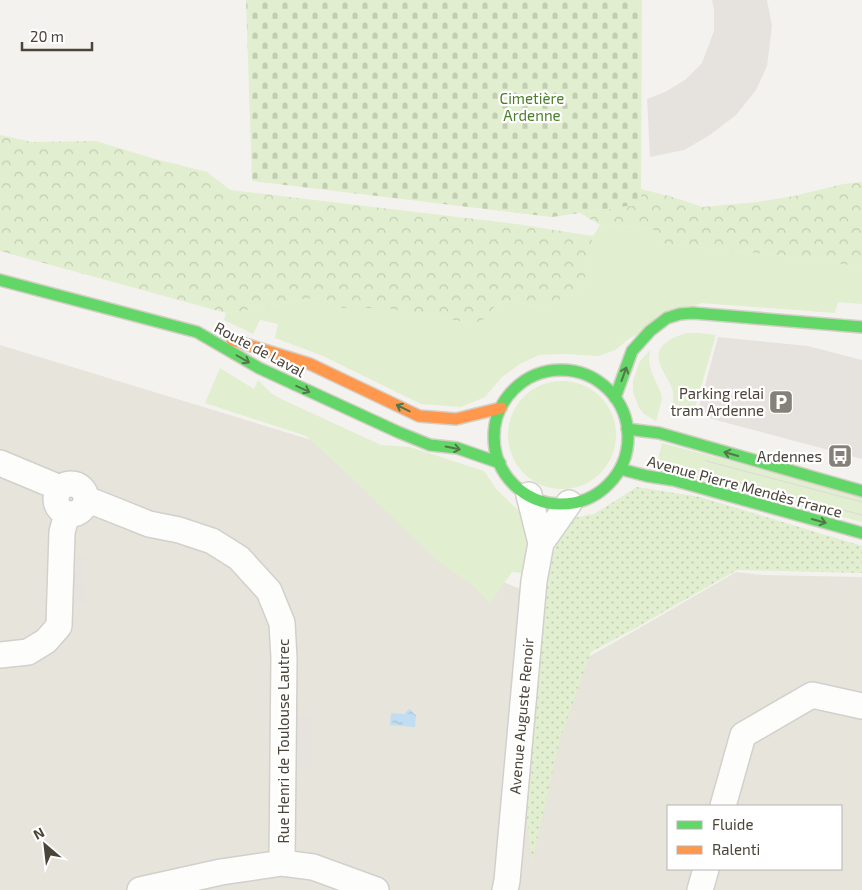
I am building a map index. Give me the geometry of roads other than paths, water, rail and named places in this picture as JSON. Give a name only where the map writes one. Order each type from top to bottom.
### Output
[{"type":"main road","name":"Route de Laval","points":[[0,280],[240,342],[310,364],[419,416],[456,419],[501,408]]},
{"type":"main road","points":[[615,398],[632,351],[658,324],[680,314],[693,313],[862,327]]},
{"type":"main road","name":"Route de Laval","points":[[197,332],[259,368],[398,432],[430,445],[457,448],[500,463]]},
{"type":"main road","points":[[615,358],[632,351]]},
{"type":"main road","points":[[580,373],[598,366]]},
{"type":"main road","points":[[557,370],[588,375],[601,383],[615,398],[625,416],[627,429],[626,449],[620,469],[602,490],[586,498],[569,503],[551,503],[529,495],[512,482],[500,463],[495,448],[496,424],[501,408],[514,389],[534,376],[557,370]]},
{"type":"main road","name":"Avenue Pierre Mendès France","points":[[627,429],[659,433],[862,491]]},
{"type":"main road","name":"Avenue Pierre Mendès France","points":[[620,469],[673,480],[862,533]]},
{"type":"street","points":[[0,463],[60,488],[69,484],[75,484],[86,494],[62,532],[59,626],[46,641],[28,652],[0,655]]},
{"type":"street","name":"Avenue Auguste Renoir","points":[[505,890],[534,581],[541,543],[529,495]]},
{"type":"street","name":"Avenue Auguste Renoir","points":[[541,543],[569,503]]},
{"type":"street","name":"Rue Henri de Toulouse Lautrec","points":[[77,507],[109,508],[149,524],[180,530],[212,541],[239,558],[269,591],[282,624],[284,658],[282,863]]},
{"type":"street","points":[[723,805],[743,736],[812,695],[862,706]]},
{"type":"street","points":[[140,890],[221,872],[282,863],[313,867],[376,890]]},
{"type":"street","points":[[700,890],[706,870]]},
{"type":"water","points":[[409,709],[416,715],[415,727],[390,725],[391,713],[405,714]]},
{"type":"tram line","points":[[706,461],[862,502]]},
{"type":"tram line","points":[[702,473],[862,515]]},
{"type":"place","name":"Parking relai tram Ardenne","points":[[781,402]]},
{"type":"place","name":"Ardennes","points":[[840,456]]},
{"type":"park label","name":"Cimetière Ardenne","points":[[532,106]]}]
